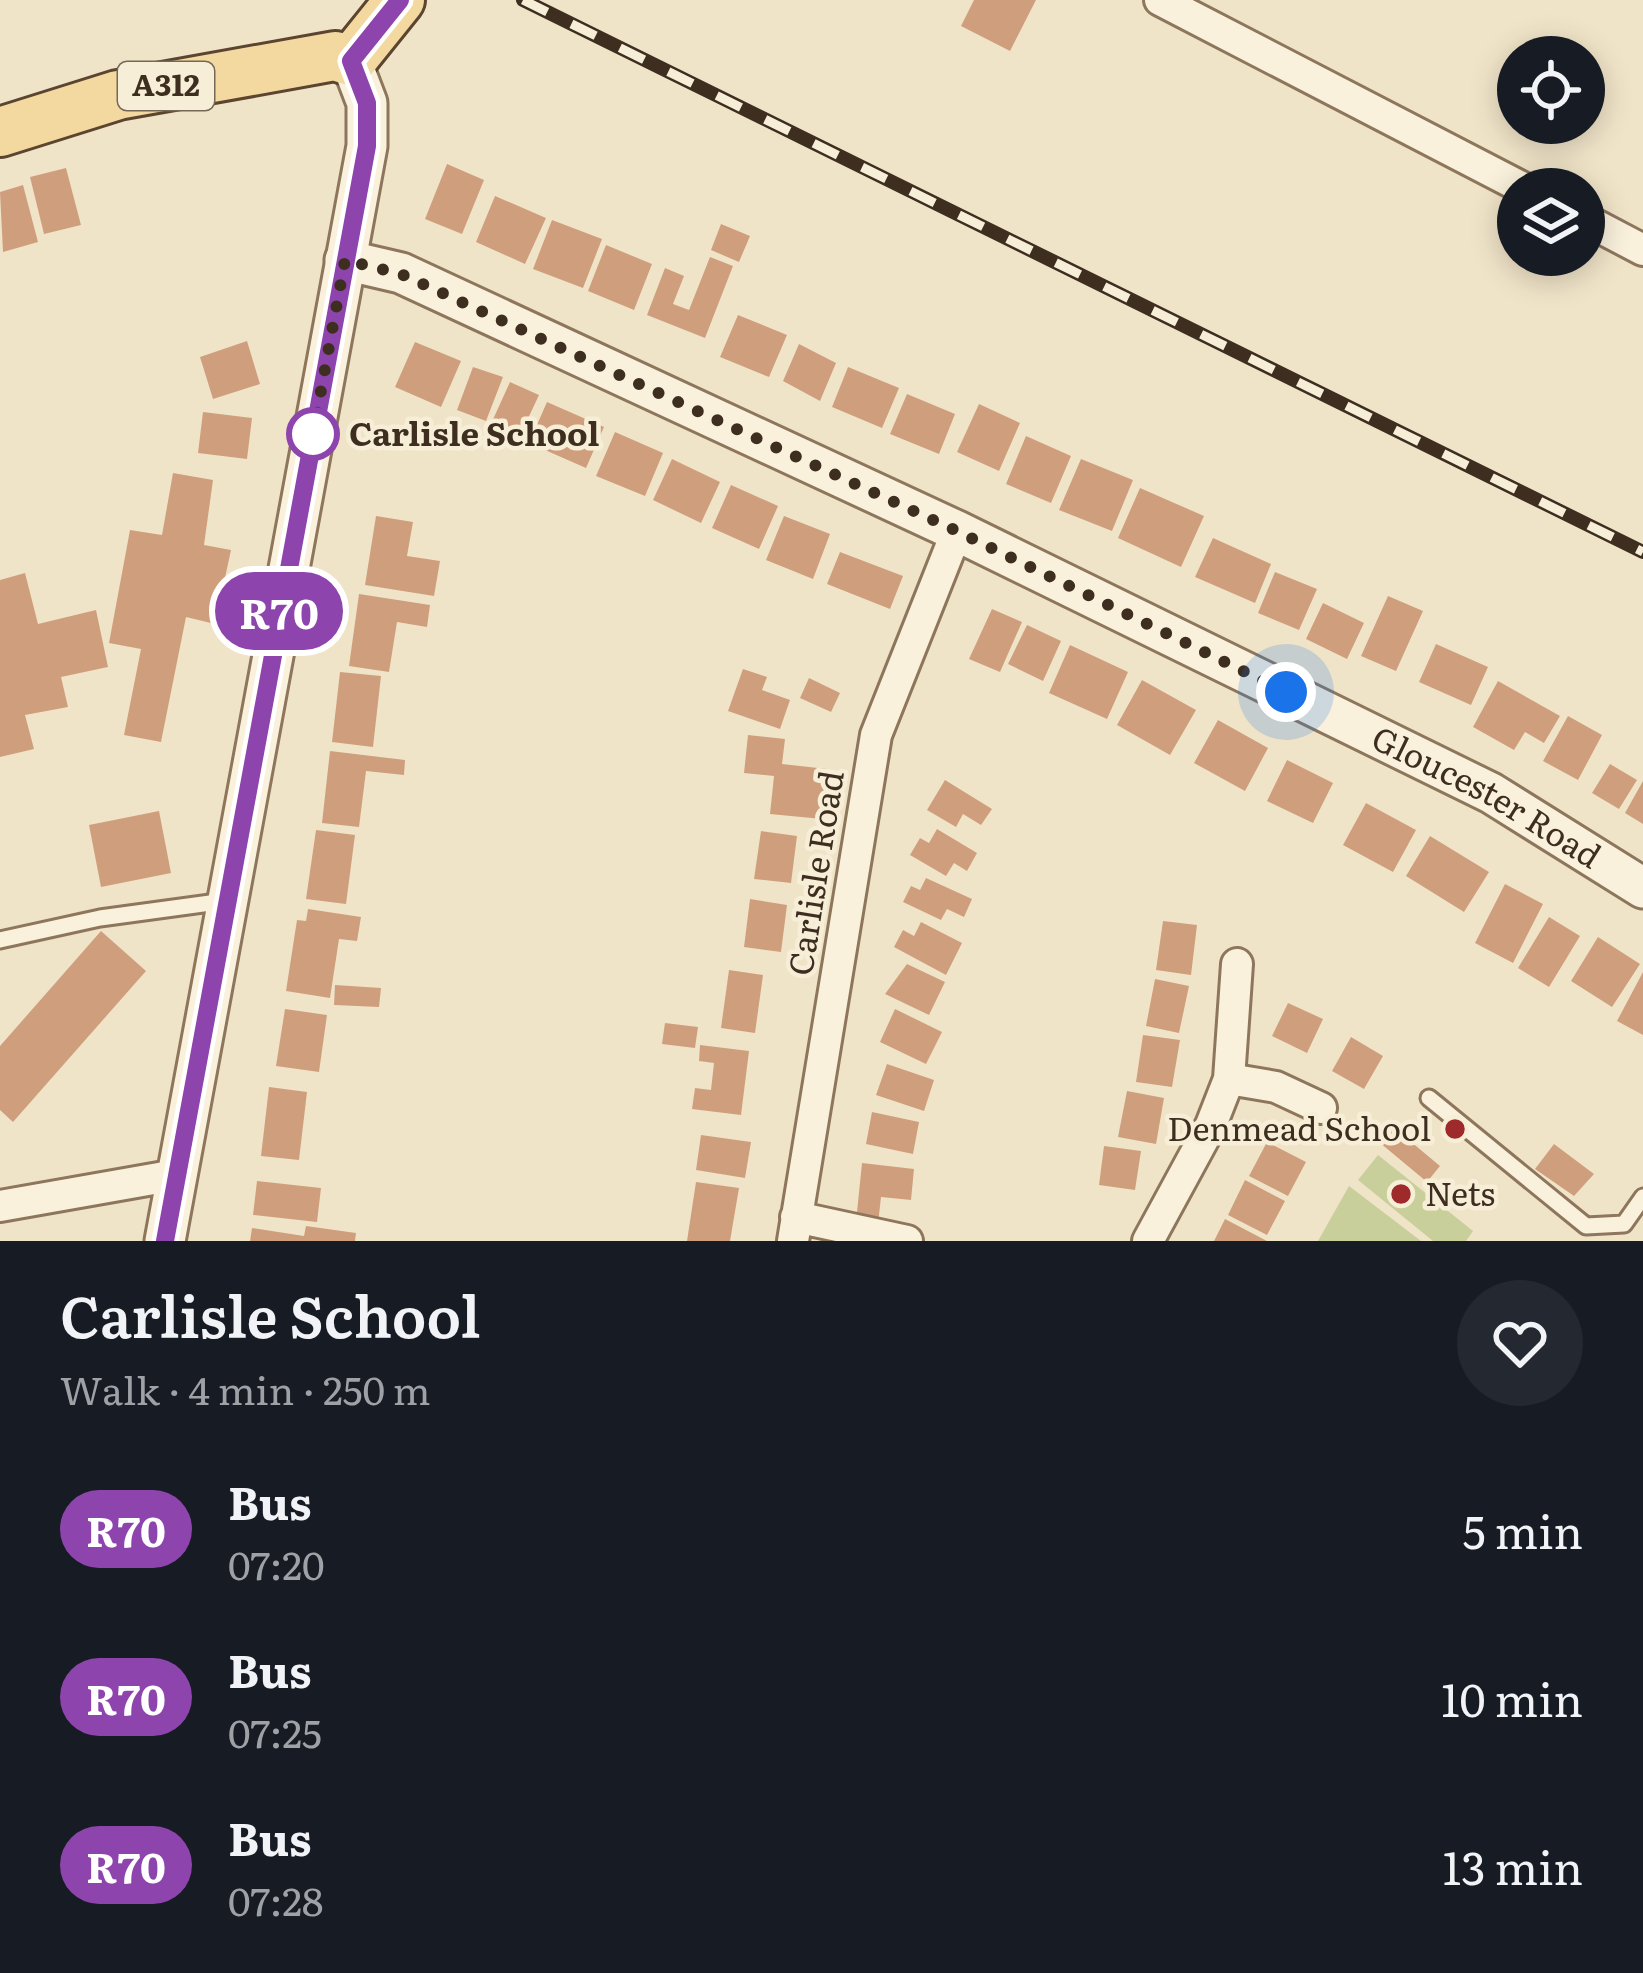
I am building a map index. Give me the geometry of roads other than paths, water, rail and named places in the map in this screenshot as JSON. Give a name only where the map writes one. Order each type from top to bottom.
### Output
[{"type":"main road","points":[[347,56],[400,0]]},
{"type":"main road","name":"A312","points":[[0,132],[118,95],[347,56]]},
{"type":"street","points":[[1160,0],[1497,175]]},
{"type":"street","points":[[165,1241],[367,146],[367,103],[347,56]]},
{"type":"street","points":[[1605,230],[1643,250]]},
{"type":"street","name":"Gloucester Road","points":[[345,260],[401,274],[957,531],[1491,793],[1643,888]]},
{"type":"street","name":"Carlisle Road","points":[[795,1229],[876,735],[957,531]]},
{"type":"street","points":[[1148,1241],[1211,1126],[1228,1078],[1237,964]]},
{"type":"street","points":[[1228,1078],[1276,1087],[1321,1108]]},
{"type":"street","points":[[0,1206],[176,1174]]},
{"type":"street","points":[[795,1229],[907,1241]]},
{"type":"lane","points":[[0,940],[100,918],[228,900]]},
{"type":"lane","points":[[1430,1098],[1586,1226],[1624,1224],[1643,1197]]},
{"type":"railway","points":[[523,0],[1643,552]]},
{"type":"place","name":"Carlisle School","points":[[313,434]]},
{"type":"place","name":"Denmead School","points":[[1455,1129]]},
{"type":"place","name":"Nets","points":[[1401,1194]]}]
